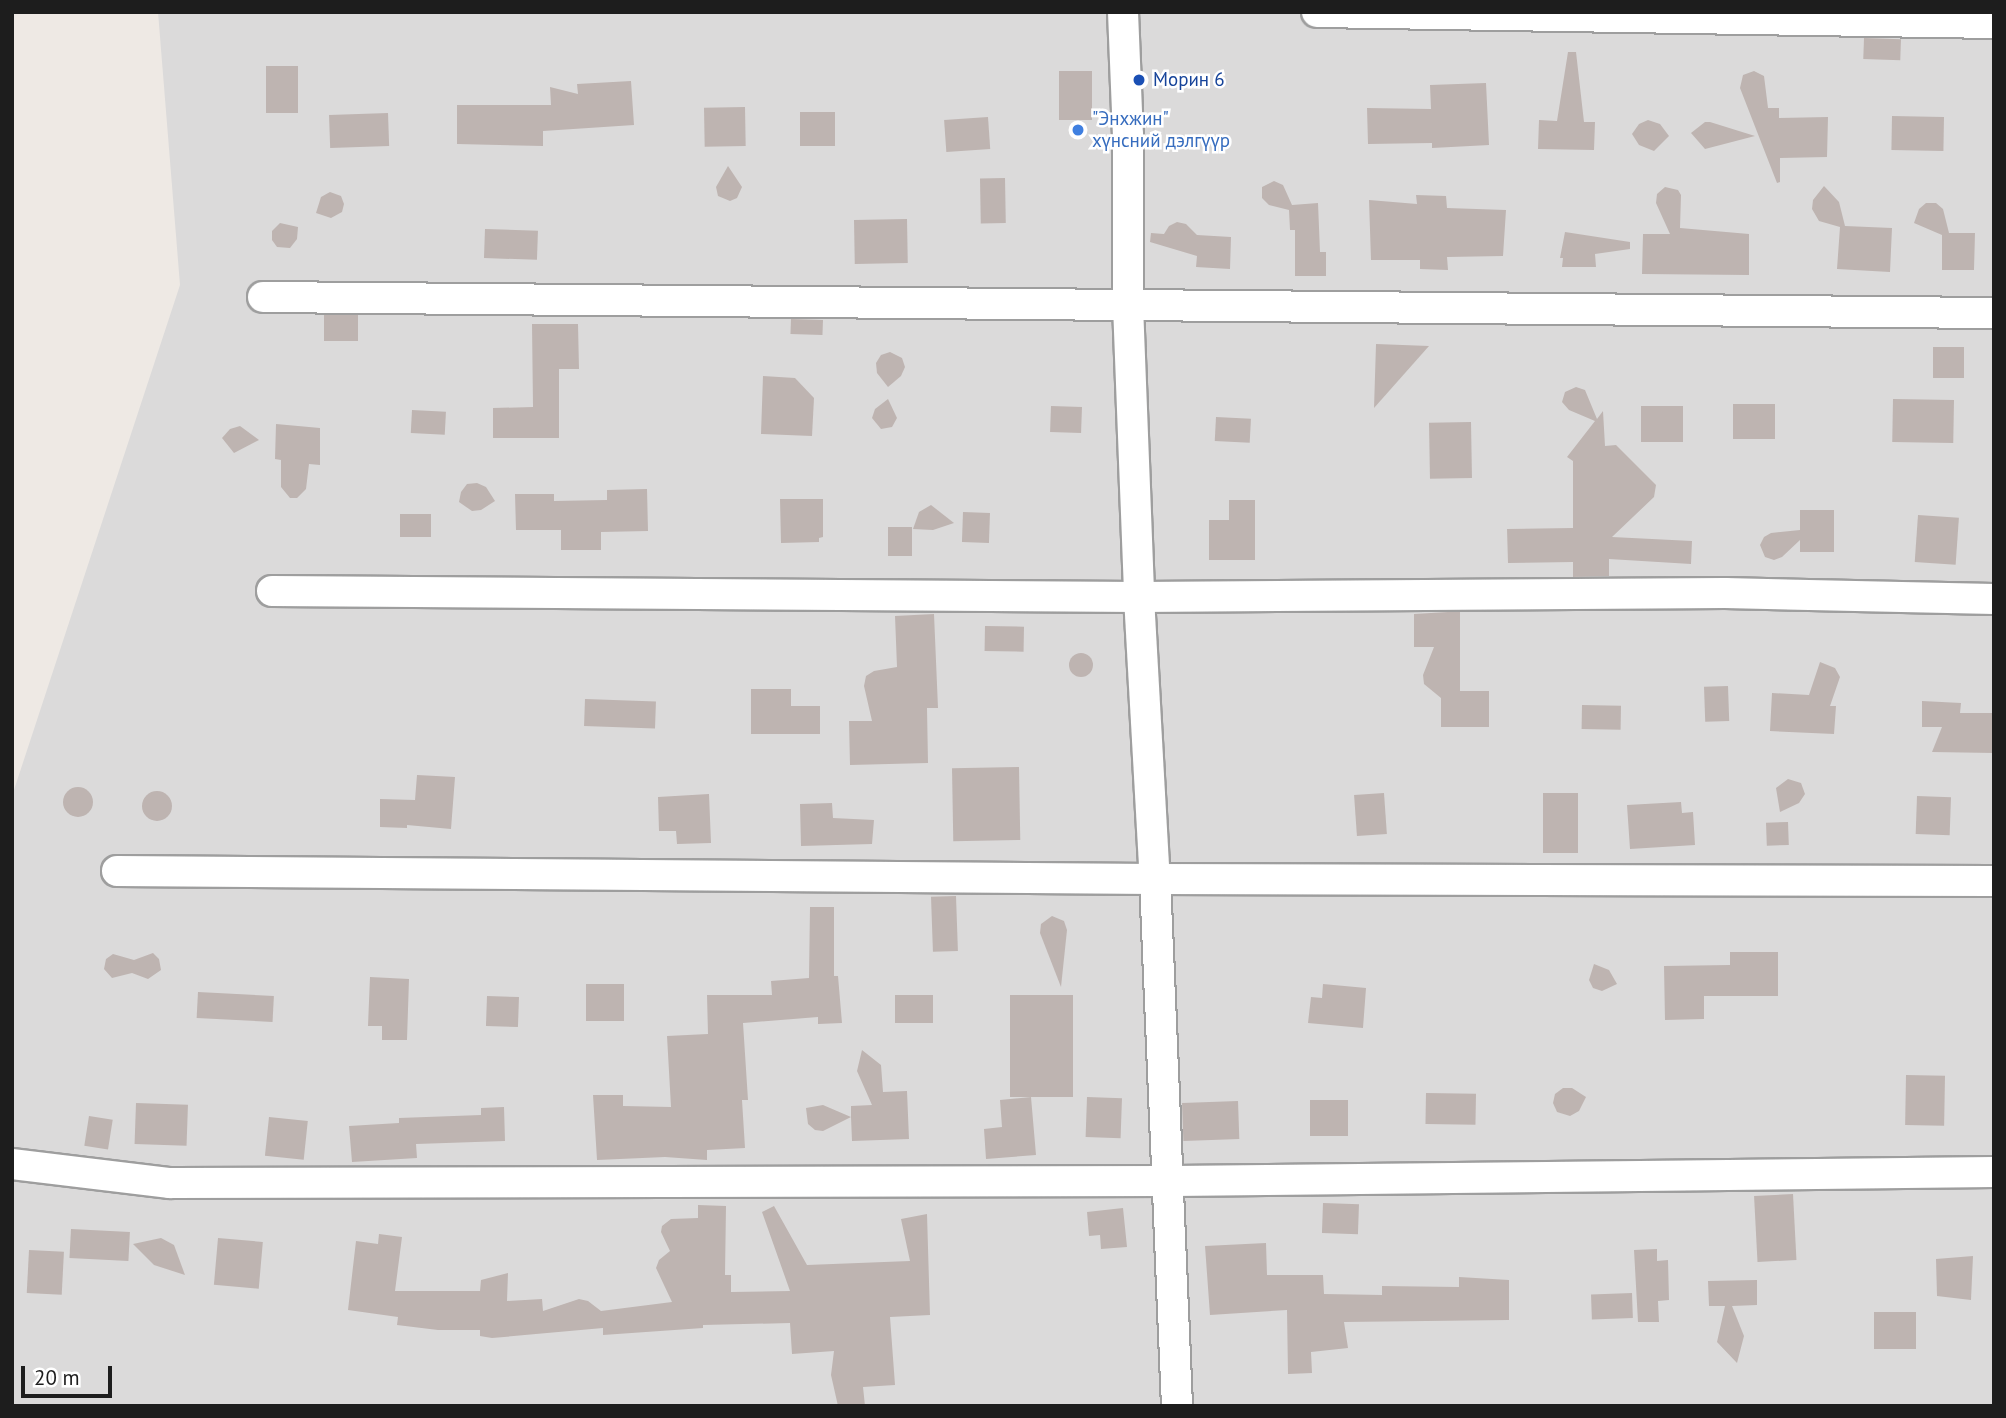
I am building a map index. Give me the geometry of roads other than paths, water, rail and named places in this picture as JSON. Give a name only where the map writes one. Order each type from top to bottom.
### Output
[{"type":"street","points":[[1123,12],[1128,135],[1128,305],[1139,597],[1155,879],[1177,1406]]},
{"type":"street","points":[[1317,12],[1994,23]]},
{"type":"street","points":[[263,298],[1994,313]]},
{"type":"street","points":[[272,591],[1139,597],[1725,593],[1994,599]]},
{"type":"street","points":[[117,871],[1155,879],[1994,881]]},
{"type":"street","points":[[12,1164],[170,1183],[1167,1181],[1994,1172]]},
{"type":"place","name":"Морин 6","points":[[1139,80]]},
{"type":"place","name":"\"Энхжин\" хүнсний дэлгүүр","points":[[1078,130]]}]
